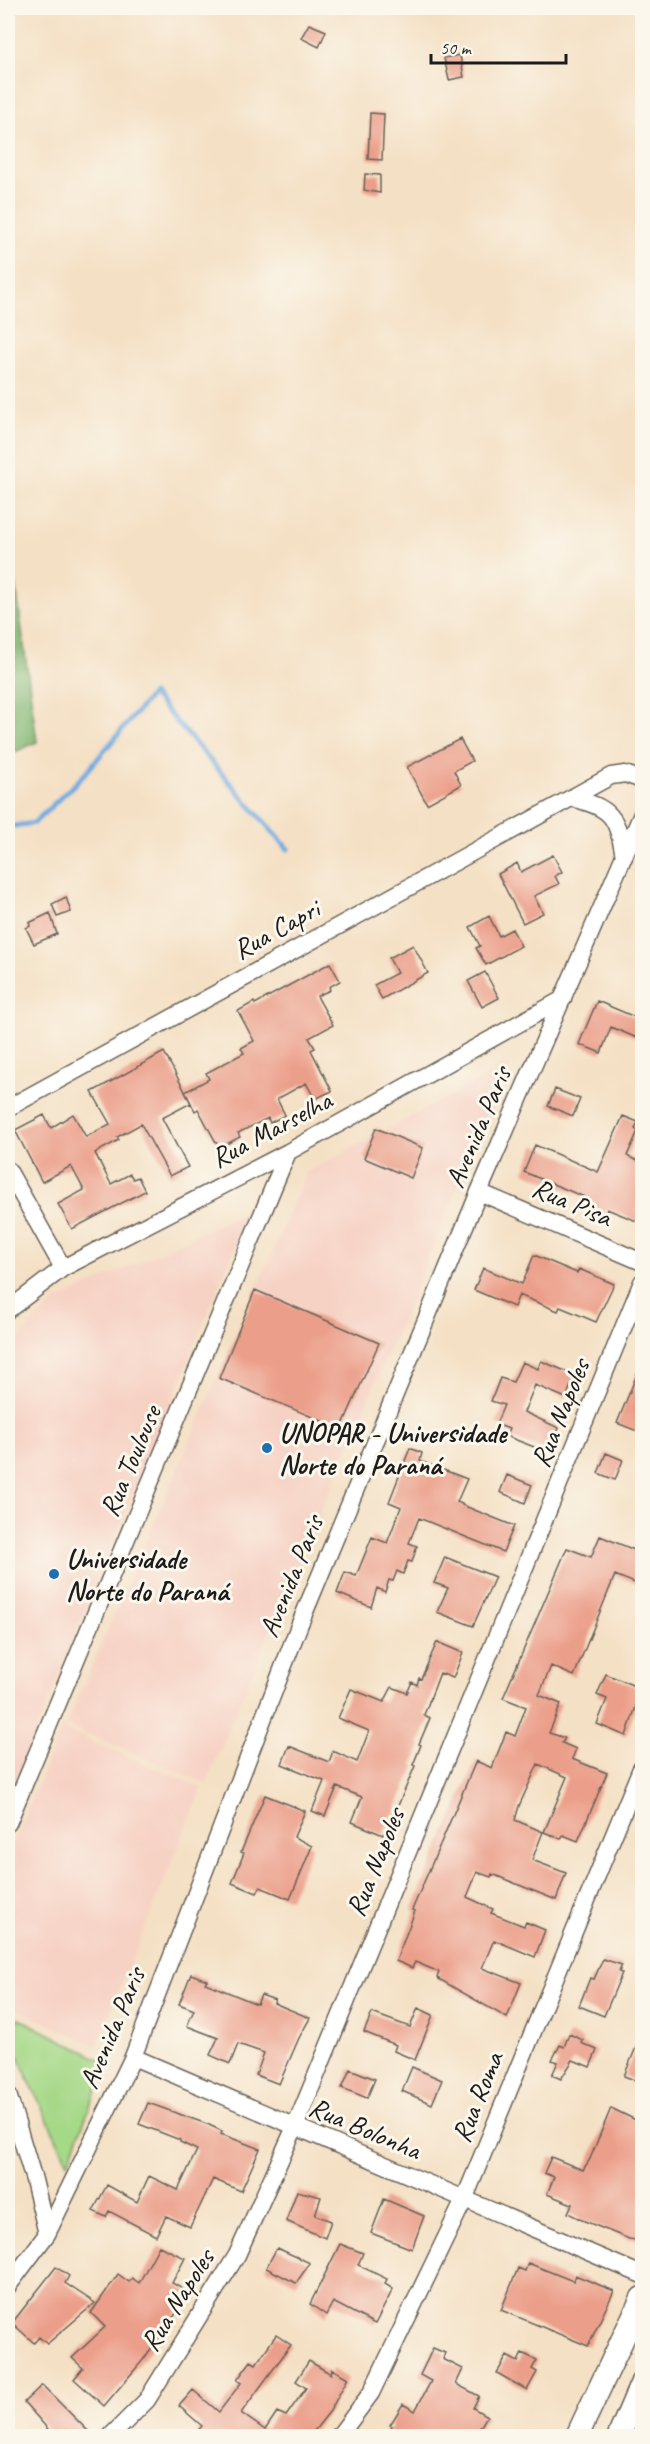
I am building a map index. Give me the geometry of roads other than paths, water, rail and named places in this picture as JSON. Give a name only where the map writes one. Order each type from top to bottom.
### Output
[{"type":"main road","points":[[577,2436],[642,2298]]},
{"type":"main road","points":[[619,2436],[642,2382]]},
{"type":"street","name":"Rua Capri","points":[[8,1108],[611,776],[625,774],[642,780]]},
{"type":"street","points":[[571,798],[603,808],[614,818],[620,831],[624,858]]},
{"type":"street","name":"Avenida Paris","points":[[8,2286],[47,2234],[133,2056],[299,1626],[479,1192],[642,814]]},
{"type":"street","name":"Rua Marselha","points":[[8,1310],[63,1268],[288,1152],[562,999]]},
{"type":"street","name":"Rua Toulouse","points":[[8,1823],[288,1152]]},
{"type":"street","points":[[8,1170],[63,1268]]},
{"type":"street","name":"Rua Pisa","points":[[479,1192],[642,1262]]},
{"type":"street","name":"Rua Napoles","points":[[111,2436],[147,2400],[237,2255],[295,2127],[642,1282]]},
{"type":"street","name":"Rua Roma","points":[[339,2436],[370,2393],[464,2200],[642,1766]]},
{"type":"street","name":"Rua Bolonha","points":[[133,2056],[642,2275]]},
{"type":"street","points":[[8,2094],[34,2180],[47,2234]]},
{"type":"waterway","points":[[8,827],[34,823],[84,775],[152,694],[288,849]]},
{"type":"place","name":"UNOPAR - Universidade Norte do Paraná","points":[[267,1448]]},
{"type":"place","name":"Universidade Norte do Paraná","points":[[54,1574]]}]
